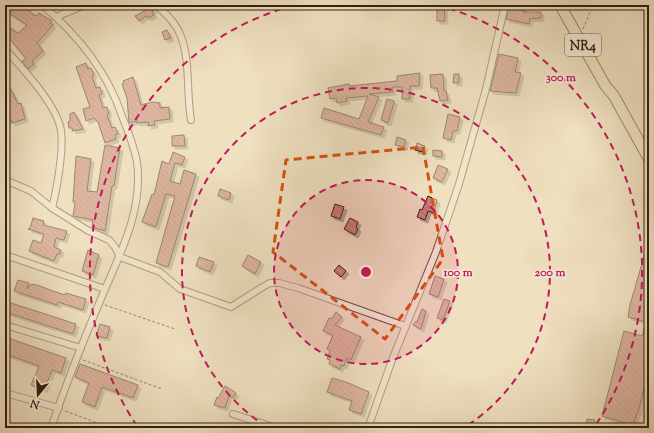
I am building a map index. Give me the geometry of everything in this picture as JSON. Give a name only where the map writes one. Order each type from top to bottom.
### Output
[{"type":"highway","name":"NR4","points":[[560,5],[605,85],[614,96],[649,159]]},
{"type":"street","points":[[42,5],[56,17],[93,57],[104,75],[116,98],[137,162],[136,194],[132,219],[120,257],[104,289],[52,428]]},
{"type":"street","points":[[56,17],[85,5]]},
{"type":"street","points":[[156,5],[175,24],[180,33],[183,45],[188,104],[192,120]]},
{"type":"street","points":[[368,428],[405,326],[436,252],[459,184],[486,89],[505,5]]},
{"type":"street","points":[[5,50],[29,76],[48,103],[60,127],[58,184],[52,208]]},
{"type":"street","points":[[5,180],[31,190],[52,208],[87,230],[109,240],[115,247],[120,257],[151,268],[165,276],[180,288],[227,307],[234,306],[243,298],[270,283],[279,283],[298,288],[405,326]]},
{"type":"street","points":[[5,255],[104,289]]},
{"type":"street","points":[[5,325],[81,348]]},
{"type":"street","points":[[5,393],[59,408]]},
{"type":"street","points":[[233,414],[276,428]]},
{"type":"path","points":[[579,39],[593,5]]},
{"type":"path","points":[[99,303],[176,329]]},
{"type":"path","points":[[77,358],[162,389]]},
{"type":"path","points":[[59,408],[111,428]]},
{"type":"highlighted area","points":[[423,147],[443,259],[385,339],[273,252],[286,160]]},
{"type":"building","points":[[5,5],[25,5],[29,7],[27,10],[36,16],[39,13],[52,21],[50,23],[53,25],[37,43],[43,51],[32,61],[34,64],[28,69],[22,61],[26,59],[5,33],[5,24],[18,33],[27,25],[7,12]]},
{"type":"building","points":[[437,5],[444,5],[445,21],[437,21]]},
{"type":"building","points":[[524,5],[523,12],[541,12],[541,18],[530,19],[529,24],[506,19],[509,6]]},
{"type":"building","points":[[152,7],[154,10],[152,11],[154,15],[148,18],[146,16],[139,21],[135,16]]},
{"type":"building","points":[[167,30],[171,38],[165,40],[162,32]]},
{"type":"building","points":[[499,54],[518,58],[515,72],[521,73],[516,93],[490,91]]},
{"type":"building","points":[[86,63],[88,69],[91,68],[94,75],[92,76],[96,88],[100,87],[102,94],[99,95],[103,108],[107,107],[109,114],[107,115],[112,128],[115,127],[118,134],[115,135],[116,139],[105,143],[98,122],[94,118],[86,121],[83,109],[90,107],[76,67]]},
{"type":"building","points":[[420,73],[419,86],[410,86],[410,99],[402,99],[402,87],[392,87],[393,92],[369,94],[379,97],[368,122],[384,127],[381,135],[321,118],[324,108],[359,119],[368,96],[346,98],[347,101],[337,103],[336,98],[330,99],[328,88],[349,84],[349,86],[397,81],[397,76]]},
{"type":"building","points":[[443,74],[444,91],[446,91],[448,100],[440,101],[437,88],[431,88],[430,75]]},
{"type":"building","points":[[454,74],[459,74],[459,83],[453,83]]},
{"type":"building","points":[[133,77],[141,105],[152,102],[160,103],[160,108],[169,107],[170,119],[154,121],[155,125],[148,126],[149,122],[137,123],[137,121],[129,123],[127,98],[122,84],[124,83],[123,81]]},
{"type":"building","points":[[5,87],[11,89],[18,104],[21,103],[25,119],[12,123],[11,120],[6,122]]},
{"type":"building","points":[[387,99],[394,101],[388,123],[381,120]]},
{"type":"building","points":[[74,112],[83,129],[73,131],[72,128],[69,128],[68,122],[70,121],[70,114]]},
{"type":"building","points":[[448,114],[460,117],[457,131],[453,131],[451,140],[443,138]]},
{"type":"building","points":[[184,135],[185,146],[172,146],[172,136]]},
{"type":"building","points":[[397,137],[406,140],[404,147],[395,145]]},
{"type":"building","points":[[417,143],[425,146],[423,152],[415,150]]},
{"type":"building","points":[[105,145],[120,148],[105,231],[92,227],[93,220],[73,216],[75,203],[73,202],[76,156],[91,159],[87,191],[97,192]]},
{"type":"building","points":[[433,150],[442,151],[442,157],[433,156]]},
{"type":"building","points":[[173,152],[185,157],[182,165],[175,163],[170,181],[180,184],[184,170],[196,174],[168,267],[156,263],[175,196],[166,194],[156,227],[142,222],[152,194],[154,195],[162,161],[169,164]]},
{"type":"building","points":[[438,165],[448,169],[442,182],[433,178]]},
{"type":"building","points":[[220,189],[231,193],[229,200],[218,196]]},
{"type":"building","points":[[428,196],[437,200],[434,213],[428,211],[425,220],[417,217]]},
{"type":"building","points":[[335,204],[344,207],[340,219],[331,216]]},
{"type":"building","points":[[33,218],[44,221],[43,225],[67,231],[64,240],[56,238],[54,247],[61,250],[60,254],[57,254],[54,261],[29,251],[33,240],[41,243],[44,234],[28,229],[30,228]]},
{"type":"building","points":[[350,218],[358,222],[356,227],[358,229],[355,235],[344,229]]},
{"type":"building","points":[[88,250],[99,255],[93,275],[82,271]]},
{"type":"building","points":[[645,253],[649,254],[649,368],[638,413],[633,425],[602,416],[624,331],[642,336],[646,322],[628,317]]},
{"type":"building","points":[[248,255],[261,262],[255,274],[242,266]]},
{"type":"building","points":[[199,257],[214,262],[210,272],[196,266]]},
{"type":"building","points":[[339,265],[346,271],[341,277],[334,271]]},
{"type":"building","points":[[435,276],[444,279],[438,297],[429,294]]},
{"type":"building","points":[[18,280],[29,283],[27,289],[31,284],[37,285],[65,295],[66,293],[86,299],[83,310],[58,302],[57,305],[14,291]]},
{"type":"building","points":[[444,299],[450,301],[443,320],[437,318]]},
{"type":"building","points":[[8,302],[76,324],[73,334],[5,312]]},
{"type":"building","points":[[422,309],[426,311],[421,329],[413,325],[416,321],[417,322]]},
{"type":"building","points":[[336,312],[342,317],[335,325],[361,337],[351,360],[347,358],[344,366],[341,365],[340,369],[329,364],[330,360],[327,359],[330,351],[327,349],[333,335],[323,331],[329,318],[331,319]]},
{"type":"building","points":[[100,324],[110,327],[107,338],[96,336]]},
{"type":"building","points":[[5,337],[66,358],[61,373],[52,370],[44,390],[31,385],[39,366],[5,354]]},
{"type":"building","points":[[80,364],[138,385],[133,398],[102,387],[95,407],[82,402],[89,383],[75,377]]},
{"type":"building","points":[[332,378],[346,382],[369,392],[361,414],[349,410],[352,401],[327,392]]},
{"type":"building","points":[[225,386],[236,393],[233,398],[229,396],[225,408],[214,405],[217,397],[218,398]]},
{"type":"building","points":[[587,419],[595,420],[593,428],[586,428]]}]
